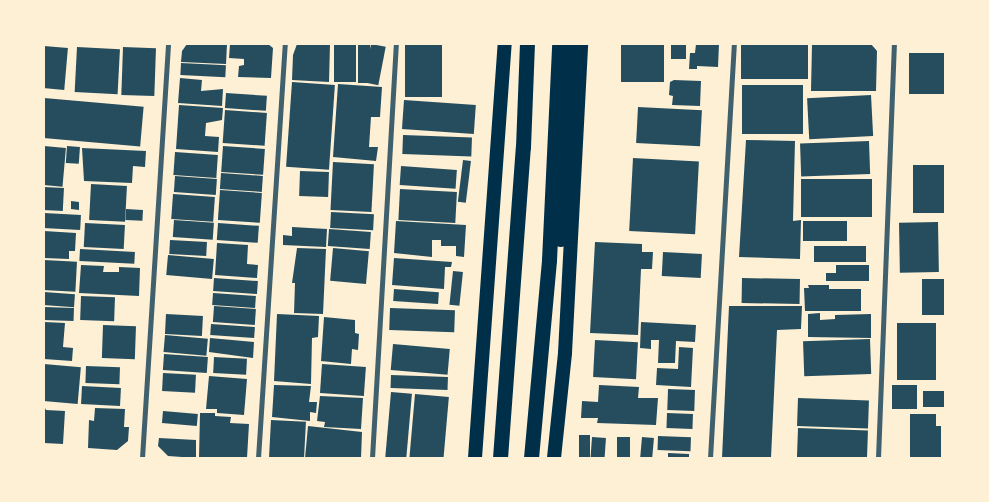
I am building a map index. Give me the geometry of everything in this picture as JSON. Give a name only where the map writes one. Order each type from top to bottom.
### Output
[{"type":"highway","points":[[474,458],[505,44]]},
{"type":"highway","points":[[522,44],[523,147]]},
{"type":"highway","points":[[500,458],[523,147],[527,44]]},
{"type":"highway","points":[[531,458],[549,260],[559,44]]},
{"type":"highway","points":[[533,432],[558,260],[573,44]]},
{"type":"highway","points":[[554,458],[565,353],[581,44]]},
{"type":"street","points":[[142,458],[168,44]]},
{"type":"street","points":[[258,458],[285,44]]},
{"type":"street","points":[[372,458],[396,44]]},
{"type":"street","points":[[710,458],[734,44]]},
{"type":"street","points":[[878,458],[894,44]]},
{"type":"building","points":[[187,44],[227,44],[226,64],[181,62],[182,51]]},
{"type":"building","points":[[230,44],[268,44],[273,48],[271,78],[238,77],[239,66],[244,65],[244,59],[229,58]]},
{"type":"building","points":[[297,44],[330,44],[329,82],[292,80],[293,55]]},
{"type":"building","points":[[334,44],[356,44],[356,82],[334,82]]},
{"type":"building","points":[[358,44],[370,44],[370,83],[358,83]]},
{"type":"building","points":[[371,44],[386,47],[378,85],[364,82]]},
{"type":"building","points":[[405,44],[442,44],[442,97],[405,97]]},
{"type":"building","points":[[621,44],[664,44],[664,82],[621,82]]},
{"type":"building","points":[[671,44],[686,44],[686,59],[671,59]]},
{"type":"building","points":[[696,44],[719,44],[718,67],[697,66],[697,69],[689,69],[690,53],[695,53]]},
{"type":"building","points":[[741,44],[808,44],[808,79],[741,79]]},
{"type":"building","points":[[812,44],[871,44],[877,51],[876,91],[811,91]]},
{"type":"building","points":[[44,46],[68,48],[64,90],[44,88]]},
{"type":"building","points":[[77,47],[120,49],[118,94],[75,92]]},
{"type":"building","points":[[123,47],[156,48],[154,96],[121,95]]},
{"type":"building","points":[[909,53],[945,53],[945,94],[909,94]]},
{"type":"building","points":[[181,63],[226,65],[225,77],[180,75]]},
{"type":"building","points":[[180,78],[202,80],[201,91],[223,89],[222,106],[178,103]]},
{"type":"building","points":[[674,80],[701,81],[700,106],[672,105],[673,96],[669,95],[670,82]]},
{"type":"building","points":[[292,82],[335,85],[329,170],[286,167]]},
{"type":"building","points":[[338,84],[382,87],[380,117],[371,117],[369,147],[378,147],[376,161],[333,157]]},
{"type":"building","points":[[742,85],[803,85],[803,134],[742,134]]},
{"type":"building","points":[[226,93],[267,96],[266,111],[225,108]]},
{"type":"building","points":[[871,95],[873,136],[809,139],[807,98]]},
{"type":"building","points":[[44,98],[144,107],[140,147],[44,138]]},
{"type":"building","points":[[404,100],[476,105],[474,134],[402,129]]},
{"type":"building","points":[[179,105],[223,108],[222,120],[206,123],[205,136],[219,137],[218,152],[176,149]]},
{"type":"building","points":[[638,107],[702,110],[700,146],[636,143]]},
{"type":"building","points":[[225,110],[267,113],[265,146],[223,143]]},
{"type":"building","points":[[403,135],[472,137],[471,156],[402,154]]},
{"type":"building","points":[[746,140],[795,141],[793,221],[801,220],[800,259],[739,257]]},
{"type":"building","points":[[869,141],[870,174],[801,176],[800,143]]},
{"type":"building","points":[[44,146],[66,148],[63,187],[44,185]]},
{"type":"building","points":[[67,146],[80,147],[79,164],[66,163]]},
{"type":"building","points":[[223,146],[265,149],[263,175],[221,172]]},
{"type":"building","points":[[82,148],[146,151],[145,167],[133,166],[132,183],[84,181]]},
{"type":"building","points":[[175,152],[218,155],[216,178],[173,175]]},
{"type":"building","points":[[633,158],[699,161],[695,234],[629,231]]},
{"type":"building","points":[[463,160],[471,161],[466,203],[458,202]]},
{"type":"building","points":[[333,162],[374,164],[371,212],[330,210]]},
{"type":"building","points":[[913,165],[945,165],[945,213],[913,213]]},
{"type":"building","points":[[401,166],[457,170],[456,189],[400,185]]},
{"type":"building","points":[[300,171],[329,172],[328,197],[299,196]]},
{"type":"building","points":[[221,173],[263,176],[262,192],[220,189]]},
{"type":"building","points":[[175,176],[217,179],[216,195],[174,192]]},
{"type":"building","points":[[801,179],[872,179],[872,217],[801,217]]},
{"type":"building","points":[[91,184],[127,186],[125,222],[89,220]]},
{"type":"building","points":[[44,187],[64,188],[63,211],[44,210]]},
{"type":"building","points":[[400,189],[457,192],[455,223],[398,220]]},
{"type":"building","points":[[220,190],[262,193],[260,223],[218,220]]},
{"type":"building","points":[[173,194],[215,197],[213,222],[171,219]]},
{"type":"building","points":[[71,201],[79,202],[79,210],[71,209]]},
{"type":"building","points":[[126,209],[143,210],[142,221],[125,220]]},
{"type":"building","points":[[331,212],[374,214],[373,230],[330,228]]},
{"type":"building","points":[[44,213],[81,215],[80,230],[44,228]]},
{"type":"building","points":[[174,220],[214,223],[213,240],[173,237]]},
{"type":"building","points":[[396,221],[466,225],[464,257],[456,256],[456,246],[441,246],[441,240],[432,240],[432,257],[394,253]]},
{"type":"building","points":[[803,221],[847,221],[847,241],[803,241]]},
{"type":"building","points":[[938,222],[939,272],[900,273],[899,223]]},
{"type":"building","points":[[85,223],[125,225],[124,249],[84,247]]},
{"type":"building","points":[[218,223],[259,226],[258,243],[217,240]]},
{"type":"building","points":[[292,227],[327,229],[326,247],[283,245],[283,235],[292,236]]},
{"type":"building","points":[[329,229],[371,232],[370,249],[328,246]]},
{"type":"building","points":[[44,231],[76,233],[75,251],[69,251],[69,259],[44,258]]},
{"type":"building","points":[[170,240],[207,242],[206,256],[169,254]]},
{"type":"building","points":[[595,242],[642,244],[642,252],[653,252],[652,269],[641,269],[638,335],[590,333]]},
{"type":"building","points":[[217,243],[248,245],[247,264],[258,265],[257,278],[215,275]]},
{"type":"building","points":[[814,246],[866,246],[866,262],[814,262]]},
{"type":"building","points":[[297,248],[326,249],[323,314],[294,313],[295,283],[292,283]]},
{"type":"building","points":[[333,248],[369,251],[366,284],[330,281]]},
{"type":"building","points":[[80,249],[135,252],[134,264],[79,261]]},
{"type":"building","points":[[663,252],[702,254],[701,278],[662,276]]},
{"type":"building","points":[[168,255],[214,259],[212,279],[166,275]]},
{"type":"building","points":[[394,258],[452,262],[451,267],[445,267],[444,289],[392,285]]},
{"type":"building","points":[[44,260],[77,262],[75,292],[44,290]]},
{"type":"building","points":[[81,265],[104,266],[103,272],[119,272],[119,267],[140,268],[139,296],[79,293]]},
{"type":"building","points":[[836,265],[869,265],[869,281],[826,281],[826,273],[836,273]]},
{"type":"building","points":[[453,271],[463,272],[459,306],[449,305]]},
{"type":"building","points":[[214,278],[258,281],[257,294],[213,291]]},
{"type":"building","points":[[742,278],[800,279],[800,304],[742,303]]},
{"type":"building","points":[[922,279],[945,279],[945,315],[922,315]]},
{"type":"building","points":[[808,285],[829,285],[829,289],[861,289],[861,311],[805,311],[804,288],[809,288]]},
{"type":"building","points":[[394,289],[439,292],[438,304],[393,301]]},
{"type":"building","points":[[44,292],[75,294],[74,307],[44,305]]},
{"type":"building","points":[[213,293],[256,296],[255,308],[212,305]]},
{"type":"building","points":[[81,296],[115,297],[114,321],[80,320]]},
{"type":"building","points":[[214,306],[256,309],[255,325],[213,322]]},
{"type":"building","points":[[729,306],[802,306],[801,329],[777,330],[771,458],[722,458]]},
{"type":"building","points":[[44,307],[74,308],[74,321],[44,320]]},
{"type":"building","points":[[390,308],[455,310],[454,332],[389,330]]},
{"type":"building","points":[[820,313],[820,320],[835,319],[835,315],[871,314],[871,338],[808,337],[808,314]]},
{"type":"building","points":[[166,314],[203,316],[202,336],[165,334]]},
{"type":"building","points":[[277,314],[319,316],[318,337],[312,338],[311,384],[274,381]]},
{"type":"building","points":[[324,317],[355,320],[355,333],[359,334],[358,350],[352,349],[351,364],[321,361]]},
{"type":"building","points":[[44,322],[65,323],[63,347],[73,348],[72,361],[44,359]]},
{"type":"building","points":[[641,322],[696,325],[695,342],[676,341],[675,363],[658,363],[659,340],[651,340],[651,349],[640,348]]},
{"type":"building","points":[[897,323],[936,323],[936,380],[897,380]]},
{"type":"building","points":[[211,324],[255,327],[254,338],[210,335]]},
{"type":"building","points":[[103,325],[136,326],[135,359],[102,358]]},
{"type":"building","points":[[165,335],[208,339],[206,356],[164,352]]},
{"type":"building","points":[[210,338],[254,342],[253,358],[209,352]]},
{"type":"building","points":[[870,339],[871,374],[804,376],[803,341]]},
{"type":"building","points":[[595,340],[638,342],[636,379],[593,377]]},
{"type":"building","points":[[393,344],[450,349],[448,375],[391,370]]},
{"type":"building","points":[[679,347],[693,348],[691,387],[656,385],[657,368],[678,369]]},
{"type":"building","points":[[164,354],[208,357],[207,373],[163,370]]},
{"type":"building","points":[[214,357],[247,359],[246,375],[213,373]]},
{"type":"building","points":[[44,364],[81,367],[78,404],[44,401]]},
{"type":"building","points":[[322,364],[366,367],[364,396],[320,393]]},
{"type":"building","points":[[86,366],[120,367],[119,384],[85,383]]},
{"type":"building","points":[[163,373],[196,375],[195,393],[162,391]]},
{"type":"building","points":[[391,375],[448,377],[448,390],[391,388]]},
{"type":"building","points":[[209,376],[247,379],[244,415],[217,413],[217,409],[206,409]]},
{"type":"building","points":[[274,385],[311,386],[309,402],[317,402],[316,413],[310,412],[310,421],[272,417]]},
{"type":"building","points":[[599,385],[639,387],[638,398],[658,398],[656,425],[597,423],[598,418],[581,418],[582,401],[598,402]]},
{"type":"building","points":[[892,385],[917,385],[917,409],[892,409]]},
{"type":"building","points":[[82,386],[121,388],[120,406],[81,404]]},
{"type":"building","points":[[668,389],[695,390],[694,411],[667,410]]},
{"type":"building","points":[[923,391],[945,391],[945,407],[923,407]]},
{"type":"building","points":[[391,392],[412,394],[406,458],[385,458]]},
{"type":"building","points":[[415,394],[449,397],[444,458],[409,458]]},
{"type":"building","points":[[320,396],[363,398],[361,429],[324,427],[325,422],[317,421]]},
{"type":"building","points":[[798,398],[869,400],[868,428],[797,426]]},
{"type":"building","points":[[44,406],[46,410],[65,411],[63,444],[44,443]]},
{"type":"building","points":[[95,408],[125,409],[124,427],[129,427],[128,441],[117,450],[88,448],[89,420],[94,421]]},
{"type":"building","points":[[163,411],[198,414],[197,426],[162,423]]},
{"type":"building","points":[[200,413],[215,413],[215,416],[231,417],[230,423],[249,424],[247,458],[199,458]]},
{"type":"building","points":[[667,413],[693,414],[692,429],[666,428]]},
{"type":"building","points":[[910,414],[936,414],[936,426],[941,426],[941,458],[910,458]]},
{"type":"building","points":[[271,420],[306,422],[304,458],[269,458]]},
{"type":"building","points":[[308,426],[362,432],[361,458],[305,458]]},
{"type":"building","points":[[798,428],[868,430],[867,458],[797,457]]},
{"type":"building","points":[[579,435],[590,435],[590,458],[579,458]]},
{"type":"building","points":[[658,436],[691,437],[690,451],[658,450]]},
{"type":"building","points":[[592,437],[606,438],[605,458],[591,458]]},
{"type":"building","points":[[617,437],[630,437],[630,458],[617,458]]},
{"type":"building","points":[[642,437],[654,438],[652,458],[640,458]]},
{"type":"building","points":[[159,438],[196,440],[196,458],[168,456],[158,446]]},
{"type":"building","points":[[668,453],[689,454],[689,458],[668,458]]}]
